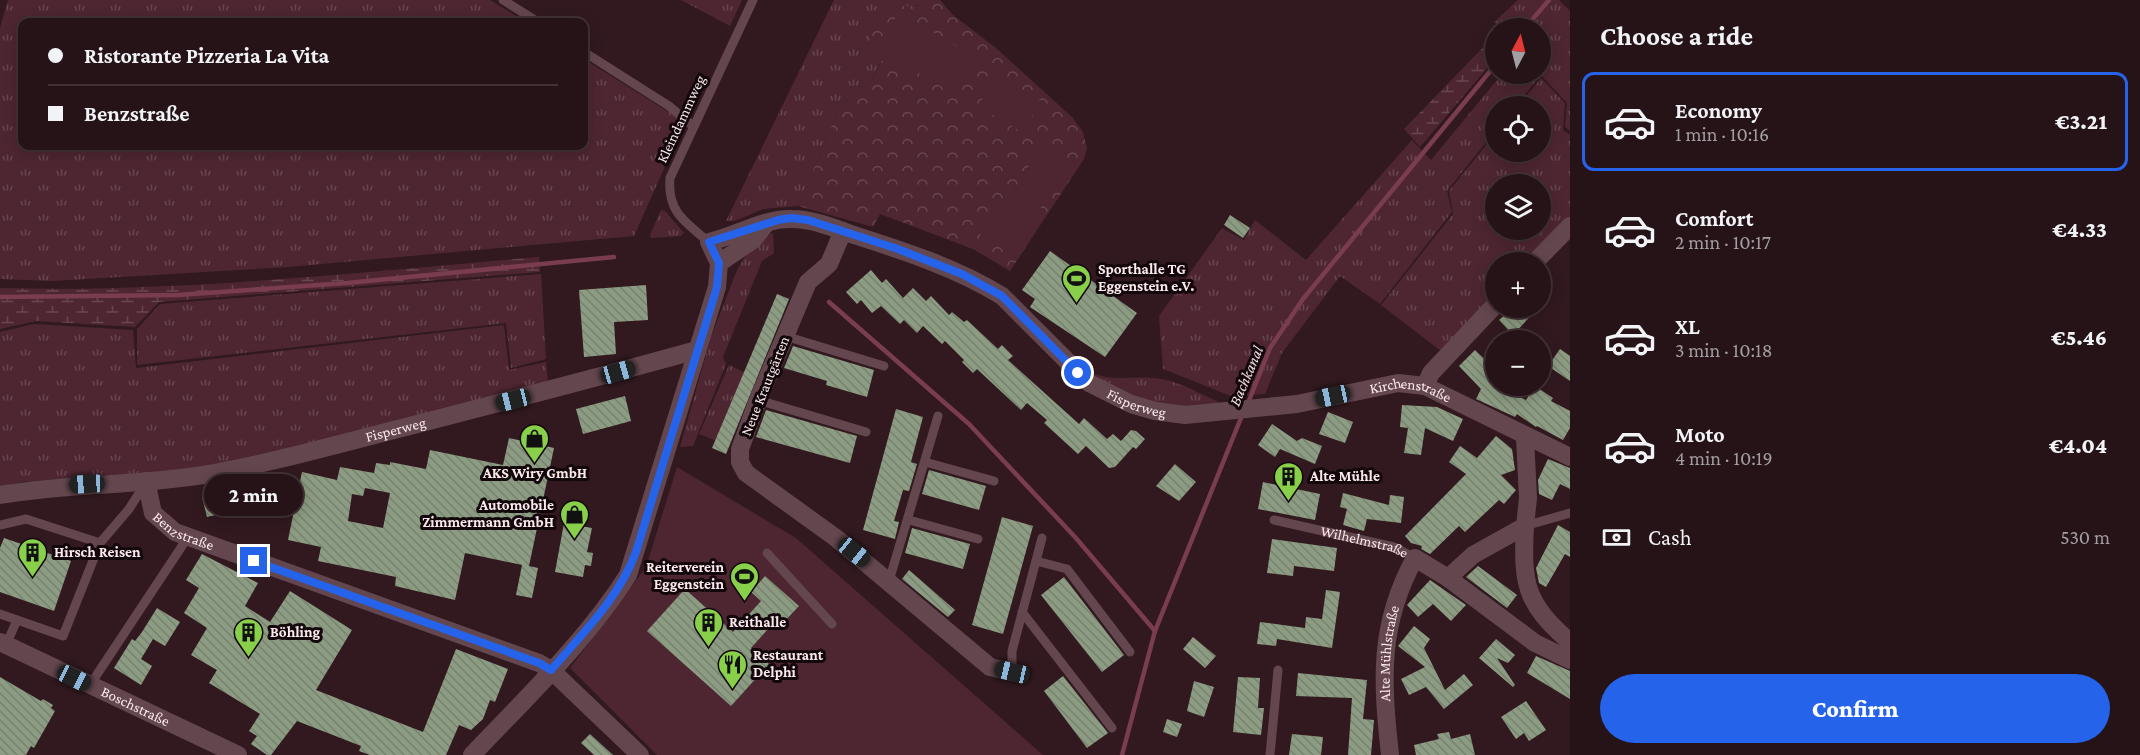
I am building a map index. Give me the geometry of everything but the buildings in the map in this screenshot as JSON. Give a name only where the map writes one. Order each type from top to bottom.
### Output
[{"type":"street","name":"Fisperweg","points":[[709,242],[791,218],[843,231],[895,248],[985,286],[1002,296],[1056,353],[1089,382],[1113,397],[1155,411],[1185,415],[1239,409]]},
{"type":"street","points":[[719,263],[753,240],[765,225]]},
{"type":"street","points":[[1545,252],[1570,226]]},
{"type":"street","name":"Neue Krautgärten","points":[[843,231],[829,264],[808,282],[758,400],[740,449],[740,462],[746,473],[889,581],[990,667],[1012,672]]},
{"type":"street","points":[[472,755],[551,670],[614,597],[628,575],[717,287],[719,263],[709,242]]},
{"type":"street","points":[[1425,386],[1431,373],[1485,316]]},
{"type":"street","name":"Fisperweg","points":[[0,495],[48,486],[146,482],[203,475],[273,461],[579,383],[697,350]]},
{"type":"street","name":"Kirchenstraße","points":[[1239,409],[1297,404],[1398,383],[1425,386],[1525,437],[1570,457]]},
{"type":"street","points":[[1525,437],[1528,498],[1523,562],[1529,595],[1547,622],[1570,642]]},
{"type":"street","name":"Benzstraße","points":[[146,482],[153,513],[175,532],[539,663],[551,670],[640,755]]},
{"type":"street","points":[[1448,578],[1473,555],[1525,526]]},
{"type":"street","name":"Wilhelmstraße","points":[[1415,558],[1448,578],[1535,643],[1570,660]]},
{"type":"street","name":"Alte Mühlstraße","points":[[1390,755],[1384,662],[1389,623],[1399,588],[1415,558]]},
{"type":"street","points":[[1535,643],[1547,622]]},
{"type":"street","name":"Boschstraße","points":[[3,644],[237,755]]},
{"type":"lane","points":[[503,0],[532,18]]},
{"type":"lane","name":"Kleindammweg","points":[[709,242],[685,222],[672,207],[668,194],[670,178],[753,0]]},
{"type":"lane","points":[[588,55],[669,106],[693,126]]},
{"type":"lane","points":[[785,336],[884,366]]},
{"type":"lane","points":[[758,400],[866,432]]},
{"type":"lane","points":[[889,581],[909,520],[938,416]]},
{"type":"lane","points":[[925,462],[994,481]]},
{"type":"lane","points":[[0,614],[63,636],[100,543],[129,509],[146,482]]},
{"type":"lane","points":[[1525,526],[1570,513]]},
{"type":"lane","points":[[0,525],[26,519],[100,543]]},
{"type":"lane","points":[[909,520],[978,539]]},
{"type":"lane","name":"Wilhelmstraße","points":[[1274,520],[1394,547],[1415,558]]},
{"type":"lane","points":[[90,685],[188,537]]},
{"type":"lane","points":[[1012,672],[1012,651],[1042,538]]},
{"type":"lane","points":[[767,553],[832,624]]},
{"type":"lane","points":[[1036,561],[1067,569],[1130,652]]},
{"type":"lane","points":[[1022,612],[1112,728]]},
{"type":"lane","points":[[3,644],[17,620]]},
{"type":"lane","points":[[1270,755],[1278,670]]},
{"type":"green space","points":[[8,0],[490,0],[519,18],[18,18],[18,150],[588,150],[588,62],[675,116],[683,126],[634,236],[288,267],[52,281],[0,279],[0,28]]},
{"type":"green space","points":[[681,0],[742,0],[730,26]]},
{"type":"green space","points":[[834,0],[925,0],[921,5],[901,7],[868,35],[883,57],[871,82],[841,104],[798,206],[763,209],[735,221],[726,221]]},
{"type":"green space","points":[[925,0],[940,0],[953,15],[996,48],[1072,117],[1083,132],[1087,148],[1084,159],[1010,271],[973,249],[880,214],[873,227],[798,206],[841,104],[871,82],[883,58],[867,35],[876,17],[901,7],[921,5]]},
{"type":"green space","points":[[1518,0],[1559,0],[1570,11],[1570,131],[1565,127],[1567,103],[1549,84],[1551,18],[1498,18]]},
{"type":"green space","points":[[899,12],[979,60],[957,96],[877,48]]},
{"type":"green space","points":[[1485,45],[1485,71],[1420,147],[1404,129]]},
{"type":"green space","points":[[997,75],[1041,101],[1022,132],[978,106]]},
{"type":"green space","points":[[1494,84],[1534,84],[1524,96],[1485,96],[1485,144],[1447,191],[1452,212],[1380,304],[1340,276],[1282,353],[1265,394],[1231,396],[1163,369],[1159,316],[1222,228],[1244,240],[1255,220],[1306,260],[1412,140],[1431,160]]},
{"type":"green space","points":[[1536,84],[1547,84],[1565,103],[1563,130],[1570,135],[1570,217],[1551,236],[1551,174],[1485,174],[1485,240],[1548,240],[1536,252],[1485,252],[1485,305],[1441,351],[1381,305],[1453,214],[1449,191],[1485,146],[1485,162],[1551,162],[1551,96],[1526,96]]},
{"type":"green space","points":[[1042,145],[1069,162],[1038,212],[1011,195]]},
{"type":"green space","points":[[1006,194],[1044,218],[1018,259],[980,235]]},
{"type":"green space","points":[[661,210],[665,211],[684,233],[681,236],[651,238],[650,235]]},
{"type":"green space","points":[[773,233],[774,253],[762,261],[723,357],[726,364],[693,446],[680,447],[711,337],[737,270],[747,253],[761,239]]},
{"type":"green space","points":[[539,257],[540,272],[159,302],[135,327],[36,321],[0,329],[0,288],[67,289],[202,284],[337,275]]},
{"type":"green space","points":[[541,274],[546,359],[511,368],[506,323],[137,365],[137,329],[160,304]]},
{"type":"green space","points":[[34,324],[133,330],[136,368],[504,325],[509,370],[546,362],[548,383],[269,455],[179,470],[22,482],[0,487],[0,332]]},
{"type":"green space","points":[[729,365],[746,373],[717,441],[699,434]]},
{"type":"green space","points":[[1095,374],[1170,381],[1219,402],[1219,405],[1172,407],[1123,394],[1094,377]]},
{"type":"green space","name":"Reiterverein Eggenstein","points":[[677,467],[796,538],[1043,755],[657,755],[570,668],[646,567]]},
{"type":"waterway","name":"Bachkanal","points":[[1534,18],[1549,0]]},
{"type":"waterway","name":"Bachkanal","points":[[1248,403],[1270,348],[1303,299],[1485,77]]},
{"type":"waterway","points":[[0,297],[178,295],[347,283],[614,257]]},
{"type":"waterway","points":[[829,302],[969,424],[1075,537],[1155,631]]},
{"type":"waterway","name":"Bachkanal","points":[[1122,755],[1155,631],[1243,413]]},
{"type":"place","name":"Sporthalle TG Eggenstein e.V.","points":[[1077,304]]},
{"type":"place","name":"AKS Wiry GmbH","points":[[535,464]]},
{"type":"place","name":"Alte Mühle","points":[[1289,502]]},
{"type":"place","name":"Automobile Zimmermann GmbH","points":[[575,540]]},
{"type":"place","name":"Hirsch Reisen","points":[[33,578]]},
{"type":"place","name":"Reiterverein Eggenstein","points":[[745,602]]},
{"type":"place","name":"Reithalle","points":[[708,648]]},
{"type":"place","name":"Böhling","points":[[249,658]]},
{"type":"place","name":"Restaurant Delphi","points":[[732,690]]},
{"type":"route","points":[[254,561],[539,663],[551,670],[614,597],[628,575],[717,287],[719,263],[709,242],[778,220],[791,218],[808,220],[895,248],[962,274],[1002,296],[1078,373]]}]
